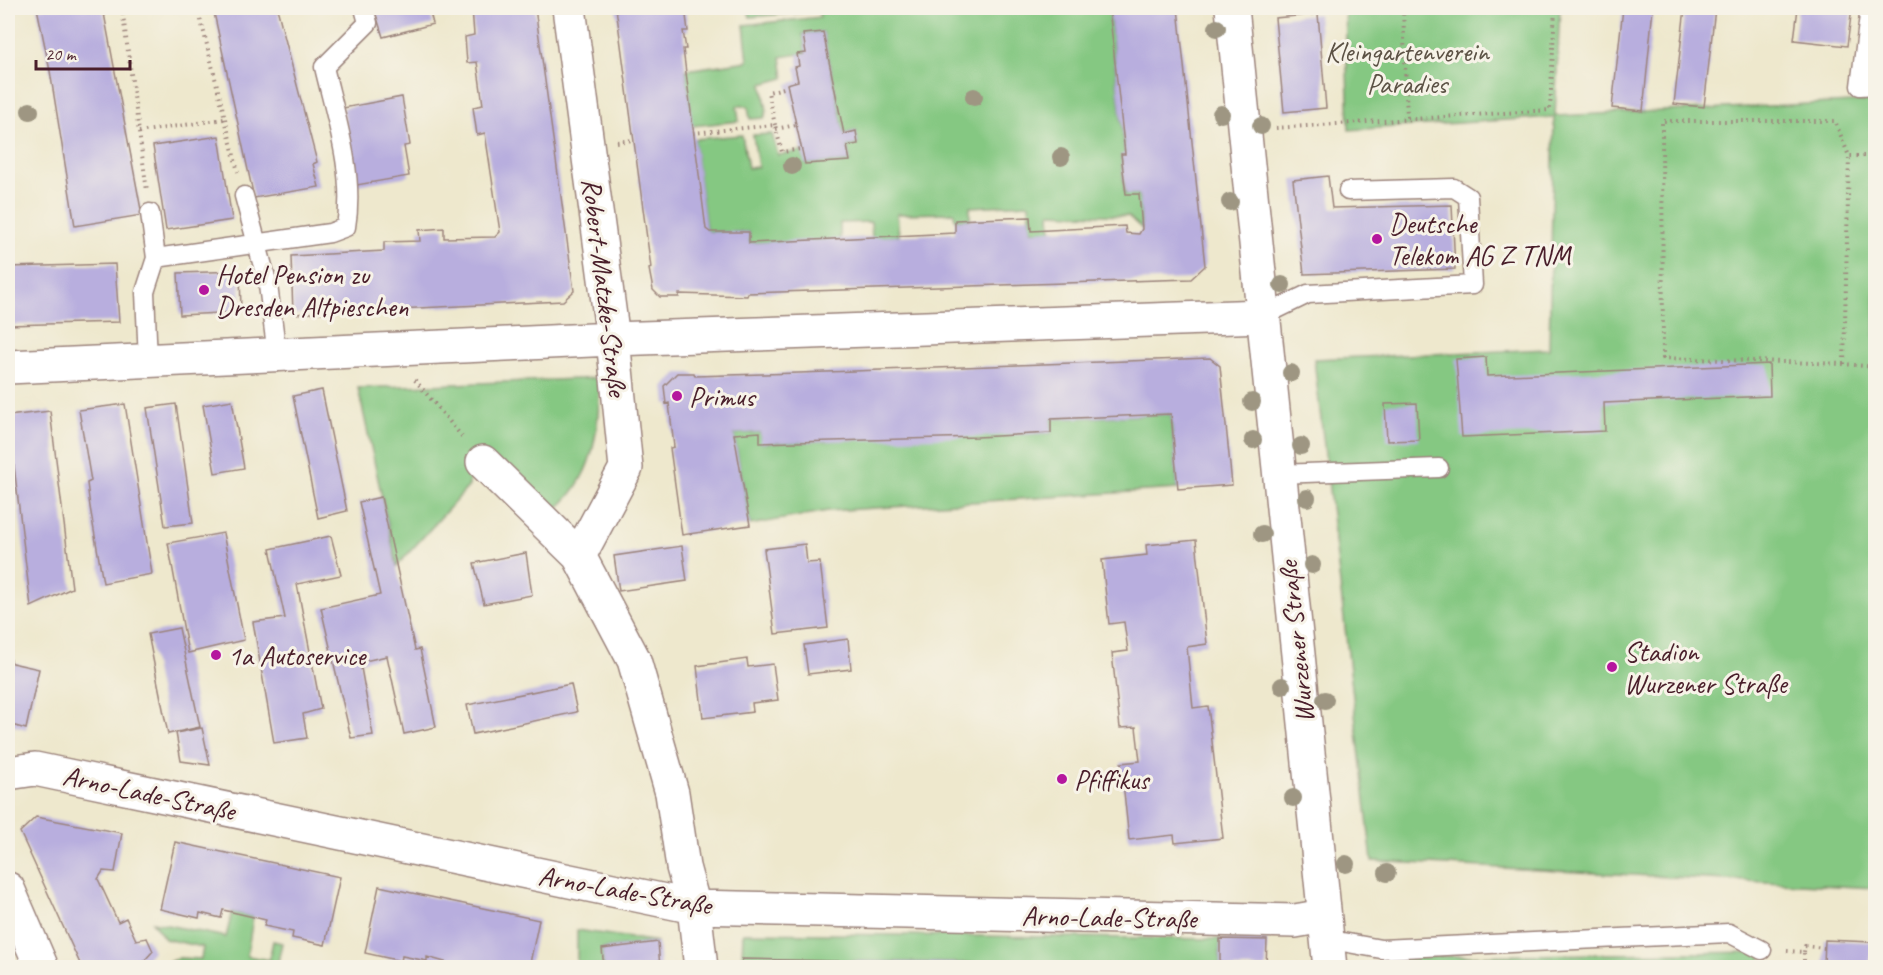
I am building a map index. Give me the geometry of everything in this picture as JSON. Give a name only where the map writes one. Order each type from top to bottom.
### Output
[{"type":"street","name":"Robert-Matzke-Straße","points":[[569,8],[613,339],[626,468],[579,556]]},
{"type":"street","name":"Wurzener Straße","points":[[1232,8],[1327,941]]},
{"type":"street","points":[[8,367],[613,339],[1263,316]]},
{"type":"street","points":[[483,462],[579,556],[634,660],[672,793],[683,867],[694,907],[701,968]]},
{"type":"street","name":"Arno-Lade-Straße","points":[[8,773],[35,769],[694,907],[1294,921],[1327,941]]},
{"type":"street","points":[[8,889],[42,968]]},
{"type":"lane","points":[[156,258],[330,233],[346,227],[351,203],[342,144],[324,67],[368,22],[364,8]]},
{"type":"lane","points":[[1870,8],[1860,86],[1875,85]]},
{"type":"lane","points":[[1263,316],[1308,294],[1473,285],[1468,197],[1454,188],[1348,191]]},
{"type":"lane","points":[[244,196],[255,244],[268,285],[277,355]]},
{"type":"lane","points":[[148,361],[145,292],[156,258],[150,213]]},
{"type":"lane","points":[[1279,474],[1439,468]]},
{"type":"lane","points":[[1327,941],[1381,949],[1729,933],[1762,950]]},
{"type":"path","points":[[122,8],[150,213]]},
{"type":"path","points":[[198,8],[244,196]]},
{"type":"path","points":[[1402,8],[1407,118]]},
{"type":"path","points":[[1288,127],[1550,110],[1555,8]]},
{"type":"path","points":[[788,87],[768,92],[782,152],[801,149]]},
{"type":"path","points":[[139,132],[225,118]]},
{"type":"path","points":[[1844,364],[1849,156],[1836,121],[1662,121],[1663,358],[1875,367]]},
{"type":"path","points":[[693,133],[796,125]]},
{"type":"path","points":[[1849,156],[1875,156]]},
{"type":"path","points":[[395,349],[420,387],[483,462]]},
{"type":"path","points":[[1804,952],[1806,946],[1825,948]]},
{"type":"green space","points":[[748,8],[1109,8],[1125,154],[1121,155],[1125,194],[1139,194],[1142,229],[1128,216],[1050,213],[1051,231],[1031,231],[1029,204],[970,207],[970,219],[955,220],[954,213],[897,214],[899,236],[872,238],[871,222],[840,223],[840,240],[749,243],[749,232],[710,232],[706,229],[694,139],[742,135],[748,168],[758,167],[753,135],[772,134],[778,155],[802,151],[806,164],[850,161],[847,146],[858,144],[856,131],[844,134],[823,32],[803,34],[806,53],[781,57],[784,78],[762,84],[767,111],[764,118],[750,119],[748,106],[737,106],[739,121],[692,126],[686,70],[748,61],[744,25],[820,17],[818,11],[750,17]]},
{"type":"green space","name":"Stadion Wurzener Straße","points":[[1345,8],[1560,8],[1555,116],[1875,101],[1875,888],[1372,861],[1314,359],[1549,349],[1554,117],[1349,130]]},
{"type":"green space","points":[[600,378],[598,417],[592,453],[577,486],[565,501],[550,514],[470,465],[469,486],[397,566],[358,388]]},
{"type":"green space","points":[[1171,414],[1178,489],[828,511],[750,525],[734,434],[760,432],[761,443],[1051,433],[1051,419]]},
{"type":"green space","points":[[232,912],[253,917],[247,956],[269,960],[273,941],[282,943],[277,967],[158,967],[178,958],[201,959],[203,947],[165,939],[152,922],[226,937]]},
{"type":"green space","points":[[577,930],[658,942],[602,949],[604,967],[577,967]]},
{"type":"green space","points":[[743,933],[1220,939],[1220,968],[742,959]]},
{"type":"green space","points":[[1762,952],[1761,968],[1384,968],[1383,957]]},
{"type":"building","points":[[37,8],[103,8],[142,215],[75,226],[50,71]]},
{"type":"building","points":[[213,8],[277,8],[317,162],[313,164],[319,187],[254,198]]},
{"type":"building","points":[[374,8],[429,8],[433,24],[383,37]]},
{"type":"building","points":[[472,8],[535,8],[574,291],[563,301],[293,314],[291,256],[384,251],[384,242],[420,241],[419,230],[444,228],[444,238],[495,237],[500,232],[485,133],[477,135],[473,107],[483,105],[477,62],[467,63],[465,37],[474,35]]},
{"type":"building","points":[[616,8],[685,8],[688,31],[683,31],[686,49],[683,49],[706,229],[710,232],[749,232],[749,243],[955,233],[955,220],[1030,217],[1031,231],[1125,226],[1126,233],[1139,234],[1142,229],[1139,194],[1126,194],[1121,154],[1125,154],[1109,8],[1178,8],[1205,266],[1191,279],[748,293],[747,296],[679,294],[679,297],[660,297],[653,290],[649,269],[651,268]]},
{"type":"building","points":[[1623,8],[1653,8],[1643,111],[1612,108]]},
{"type":"building","points":[[1685,8],[1715,8],[1704,107],[1674,104]]},
{"type":"building","points":[[1798,8],[1852,8],[1847,46],[1794,40]]},
{"type":"building","points":[[1318,14],[1326,108],[1284,112],[1275,18]]},
{"type":"building","points":[[823,32],[844,134],[856,131],[858,144],[847,146],[850,161],[805,164],[787,84],[798,81],[795,67],[799,66],[797,54],[806,53],[803,34]]},
{"type":"building","points":[[402,97],[410,145],[404,146],[409,176],[357,185],[343,108]]},
{"type":"building","points":[[219,136],[232,220],[166,230],[153,146]]},
{"type":"building","name":"Deutsche Telekom AG Z TNM","points":[[1328,176],[1332,208],[1452,205],[1455,269],[1304,274],[1293,180]]},
{"type":"building","points":[[115,264],[119,322],[8,325],[8,267]]},
{"type":"building","points":[[240,271],[241,312],[180,315],[178,273]]},
{"type":"building","points":[[1486,357],[1487,376],[1769,364],[1770,396],[1604,403],[1605,431],[1462,437],[1456,359]]},
{"type":"building","points":[[1210,358],[1220,366],[1232,485],[1178,489],[1171,414],[1051,419],[1051,433],[977,437],[760,443],[760,432],[734,434],[750,525],[682,535],[670,448],[674,447],[669,403],[666,404],[664,386],[677,373],[694,373],[695,376]]},
{"type":"building","points":[[322,390],[347,511],[318,518],[293,396]]},
{"type":"building","points":[[232,400],[244,468],[215,473],[203,405]]},
{"type":"building","points":[[1417,403],[1419,440],[1387,441],[1385,404]]},
{"type":"building","points":[[125,404],[152,574],[103,583],[90,507],[87,483],[91,481],[79,410]]},
{"type":"building","points":[[176,404],[193,523],[165,526],[147,408]]},
{"type":"building","points":[[50,411],[72,588],[31,607],[8,416]]},
{"type":"building","points":[[381,497],[415,650],[420,649],[436,727],[404,734],[387,656],[360,662],[373,735],[351,738],[321,608],[380,595],[359,502]]},
{"type":"building","points":[[223,533],[244,640],[188,653],[168,543]]},
{"type":"building","points":[[331,536],[341,575],[297,584],[321,709],[303,714],[307,738],[274,743],[253,622],[285,618],[270,549]]},
{"type":"building","name":"Pfiffikus","points":[[1196,540],[1207,644],[1187,647],[1193,708],[1208,706],[1223,838],[1175,843],[1174,835],[1129,840],[1121,763],[1140,761],[1136,727],[1120,728],[1112,653],[1128,651],[1124,622],[1109,624],[1102,560],[1147,555],[1146,545]]},
{"type":"building","points":[[805,544],[807,563],[820,562],[828,628],[775,634],[764,549]]},
{"type":"building","points":[[682,546],[687,581],[619,591],[614,556]]},
{"type":"building","points":[[526,553],[532,595],[484,604],[474,563]]},
{"type":"building","points":[[179,628],[200,727],[168,734],[148,634]]},
{"type":"building","points":[[848,639],[851,669],[808,674],[804,645]]},
{"type":"building","points":[[8,652],[12,663],[39,669],[26,729],[8,724]]},
{"type":"building","points":[[747,659],[748,667],[773,664],[778,700],[752,703],[753,712],[703,718],[697,666]]},
{"type":"building","points":[[571,684],[577,712],[473,734],[467,705]]},
{"type":"building","points":[[202,728],[210,765],[181,761],[176,733]]},
{"type":"building","points":[[36,817],[122,833],[115,872],[103,871],[98,879],[118,922],[126,918],[136,940],[147,938],[153,951],[145,960],[148,968],[82,968],[20,832]]},
{"type":"building","points":[[175,842],[340,877],[325,945],[292,938],[293,932],[264,926],[266,920],[223,910],[221,918],[200,913],[199,918],[160,909]]},
{"type":"building","points":[[379,886],[539,920],[529,968],[466,968],[427,957],[427,961],[402,956],[401,961],[365,953]]},
{"type":"building","points":[[1220,939],[1267,940],[1266,968],[1220,968]]},
{"type":"building","points":[[1825,940],[1872,942],[1870,966],[1824,964]]},
{"type":"building","points":[[658,942],[660,968],[604,968],[602,949]]},
{"type":"building","points":[[742,959],[1072,966],[1072,968],[742,968]]},
{"type":"place","name":"Deutsche Telekom AG Z TNM","points":[[1377,239]]},
{"type":"place","name":"Hotel Pension zu Dresden Altpieschen","points":[[204,290]]},
{"type":"place","name":"Primus","points":[[677,396]]},
{"type":"place","name":"1a Autoservice","points":[[216,655]]},
{"type":"place","name":"Stadion Wurzener Straße","points":[[1612,667]]},
{"type":"place","name":"Pfiffikus","points":[[1062,779]]},
{"type":"park label","name":"Kleingartenverein Paradies","points":[[1407,67]]}]
